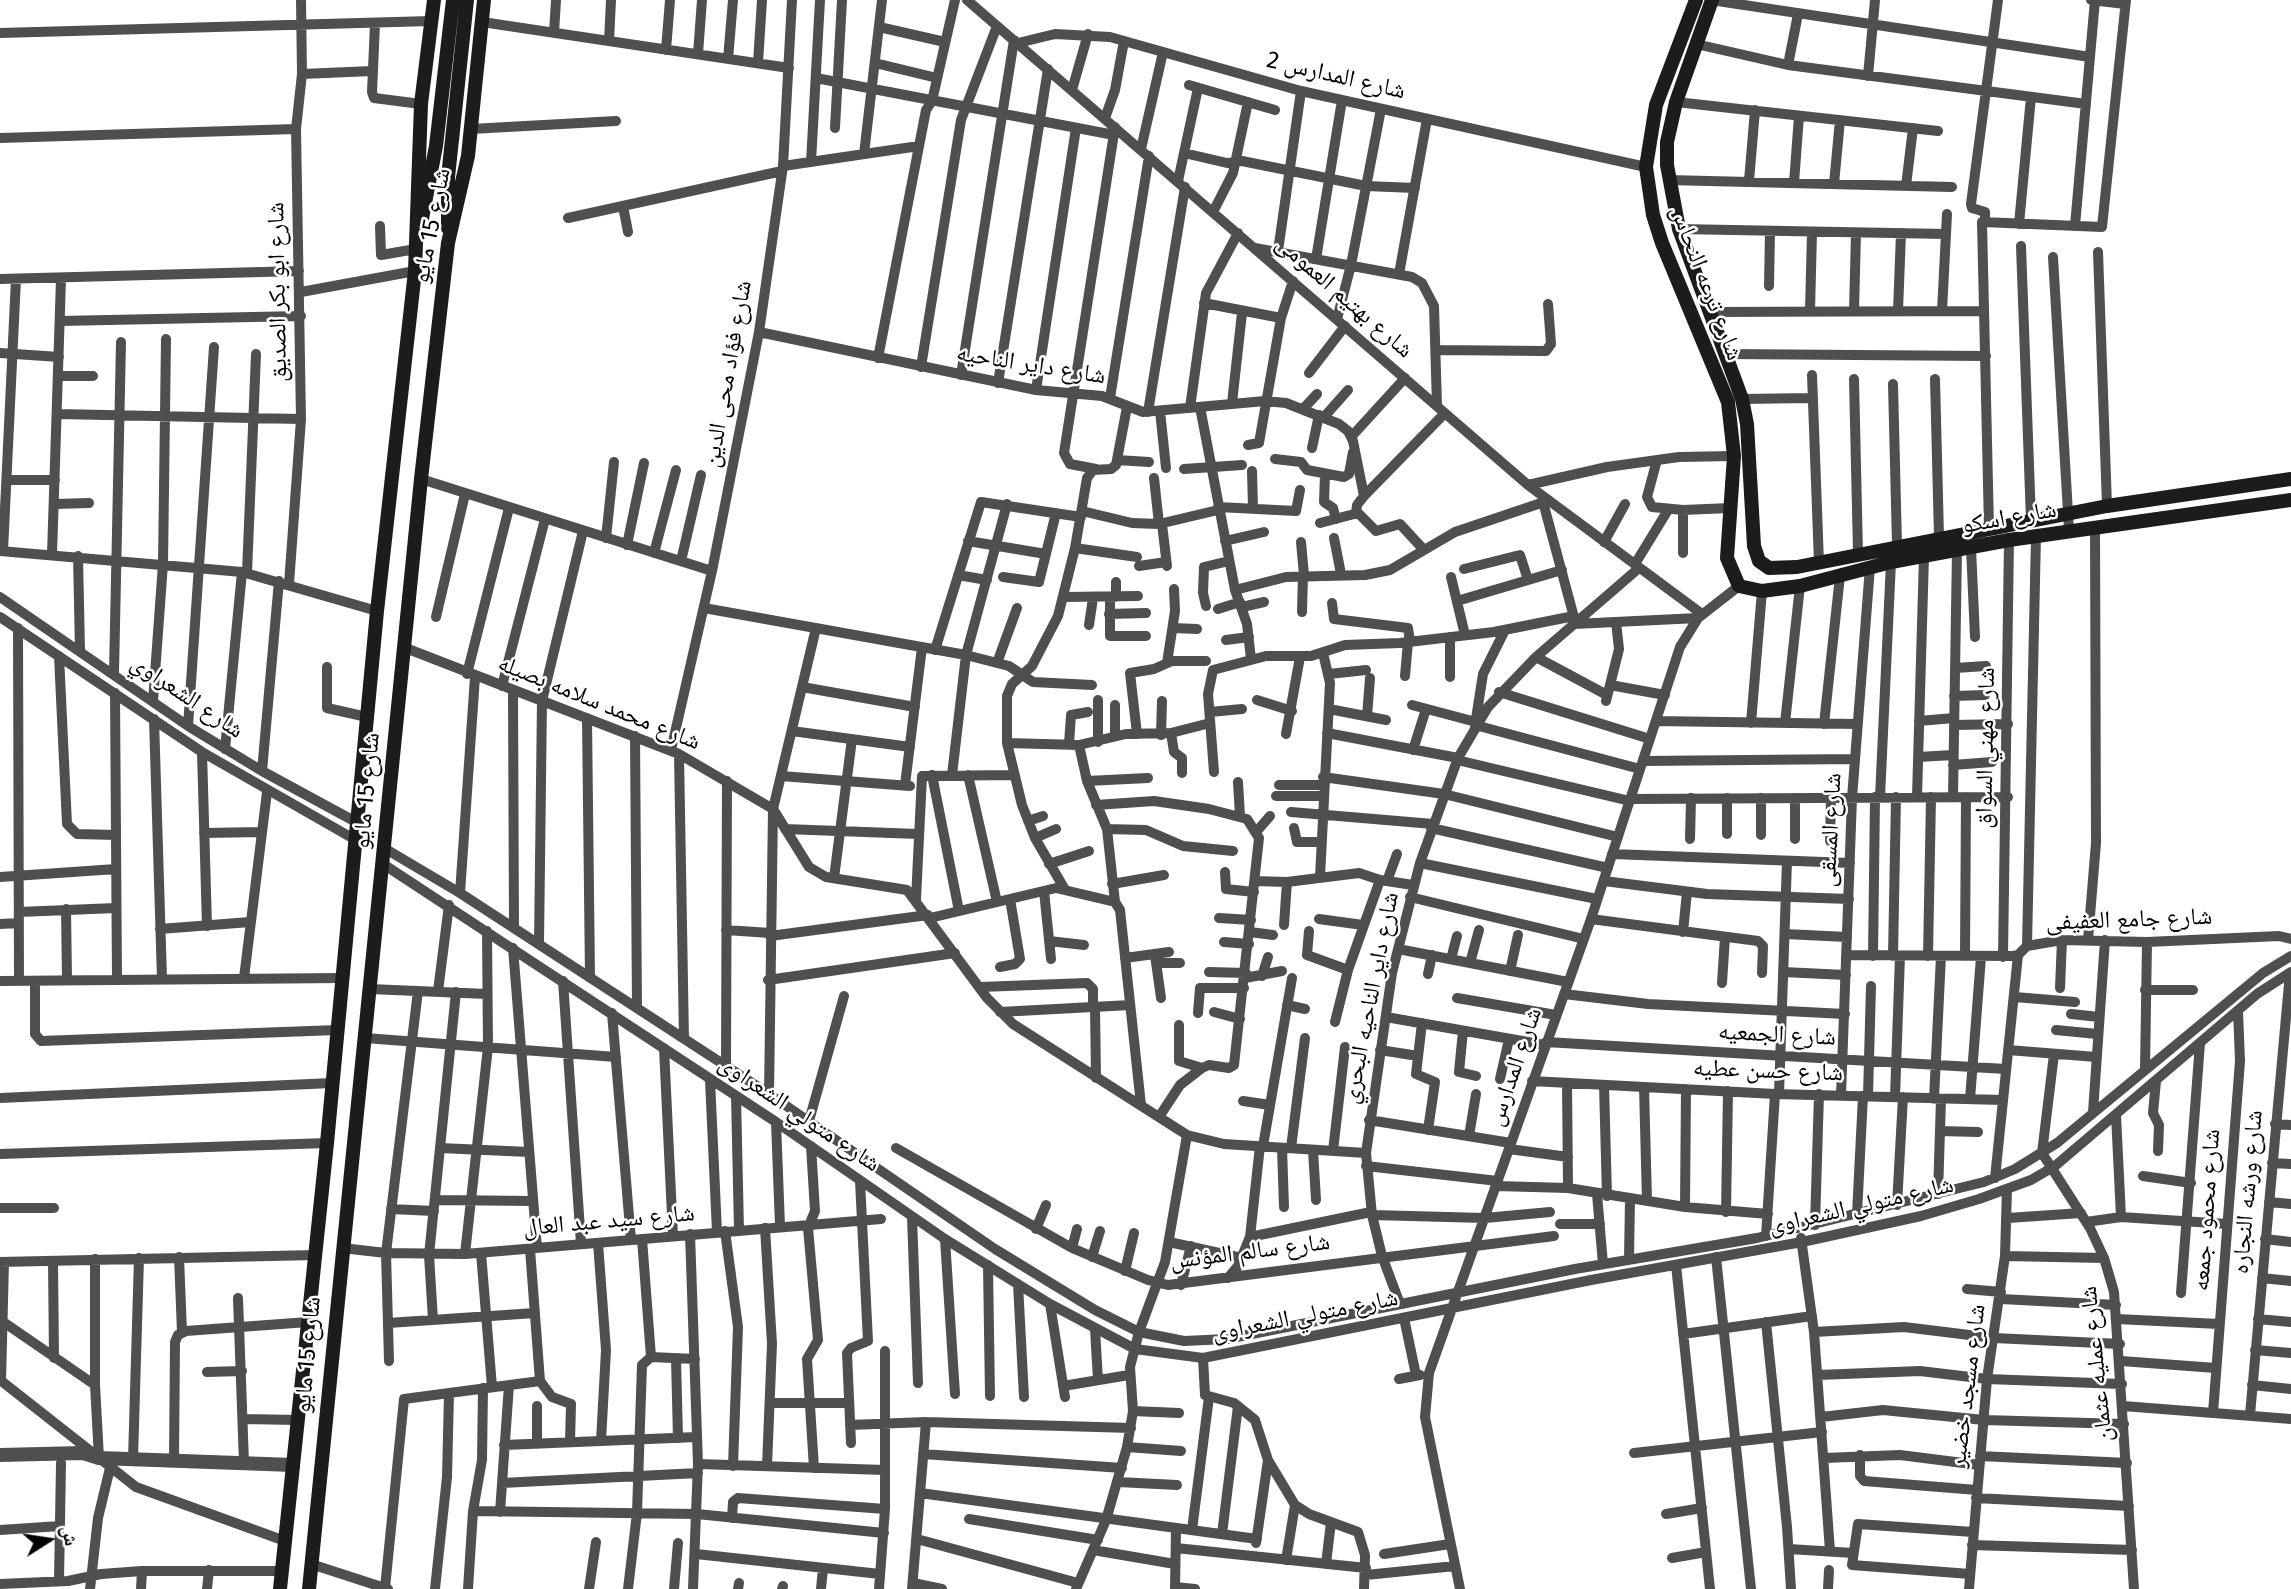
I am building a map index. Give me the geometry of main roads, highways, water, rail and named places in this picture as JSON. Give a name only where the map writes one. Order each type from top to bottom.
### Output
[{"type":"main road","name":"شارع 15 مايو","points":[[280,1589],[316,1255],[377,611],[415,271],[416,182],[421,104],[434,0]]},
{"type":"main road","points":[[416,244],[436,146],[453,0]]},
{"type":"main road","points":[[448,243],[448,177],[467,0]]},
{"type":"main road","name":"شارع 15 مايو","points":[[309,1589],[421,479],[448,243],[465,175],[484,0]]},
{"type":"main road","name":"شارع ترعه النحاس","points":[[1696,0],[1656,105],[1646,167],[1653,215],[1728,401],[1734,456],[1727,558],[1739,586]]},
{"type":"main road","name":"شارع ترعه النحاس","points":[[1712,0],[1676,102],[1667,142],[1668,180],[1679,229],[1742,399],[1747,424],[1754,546],[1759,561],[1769,568]]},
{"type":"main road","points":[[1653,215],[1675,211]]},
{"type":"main road","name":"شارع اسكو","points":[[1769,568],[1797,567],[1897,545],[2107,506],[2291,479]]},
{"type":"main road","name":"شارع اسكو","points":[[1739,586],[1762,591],[1800,586],[1891,562],[2009,540],[2291,500]]}]
